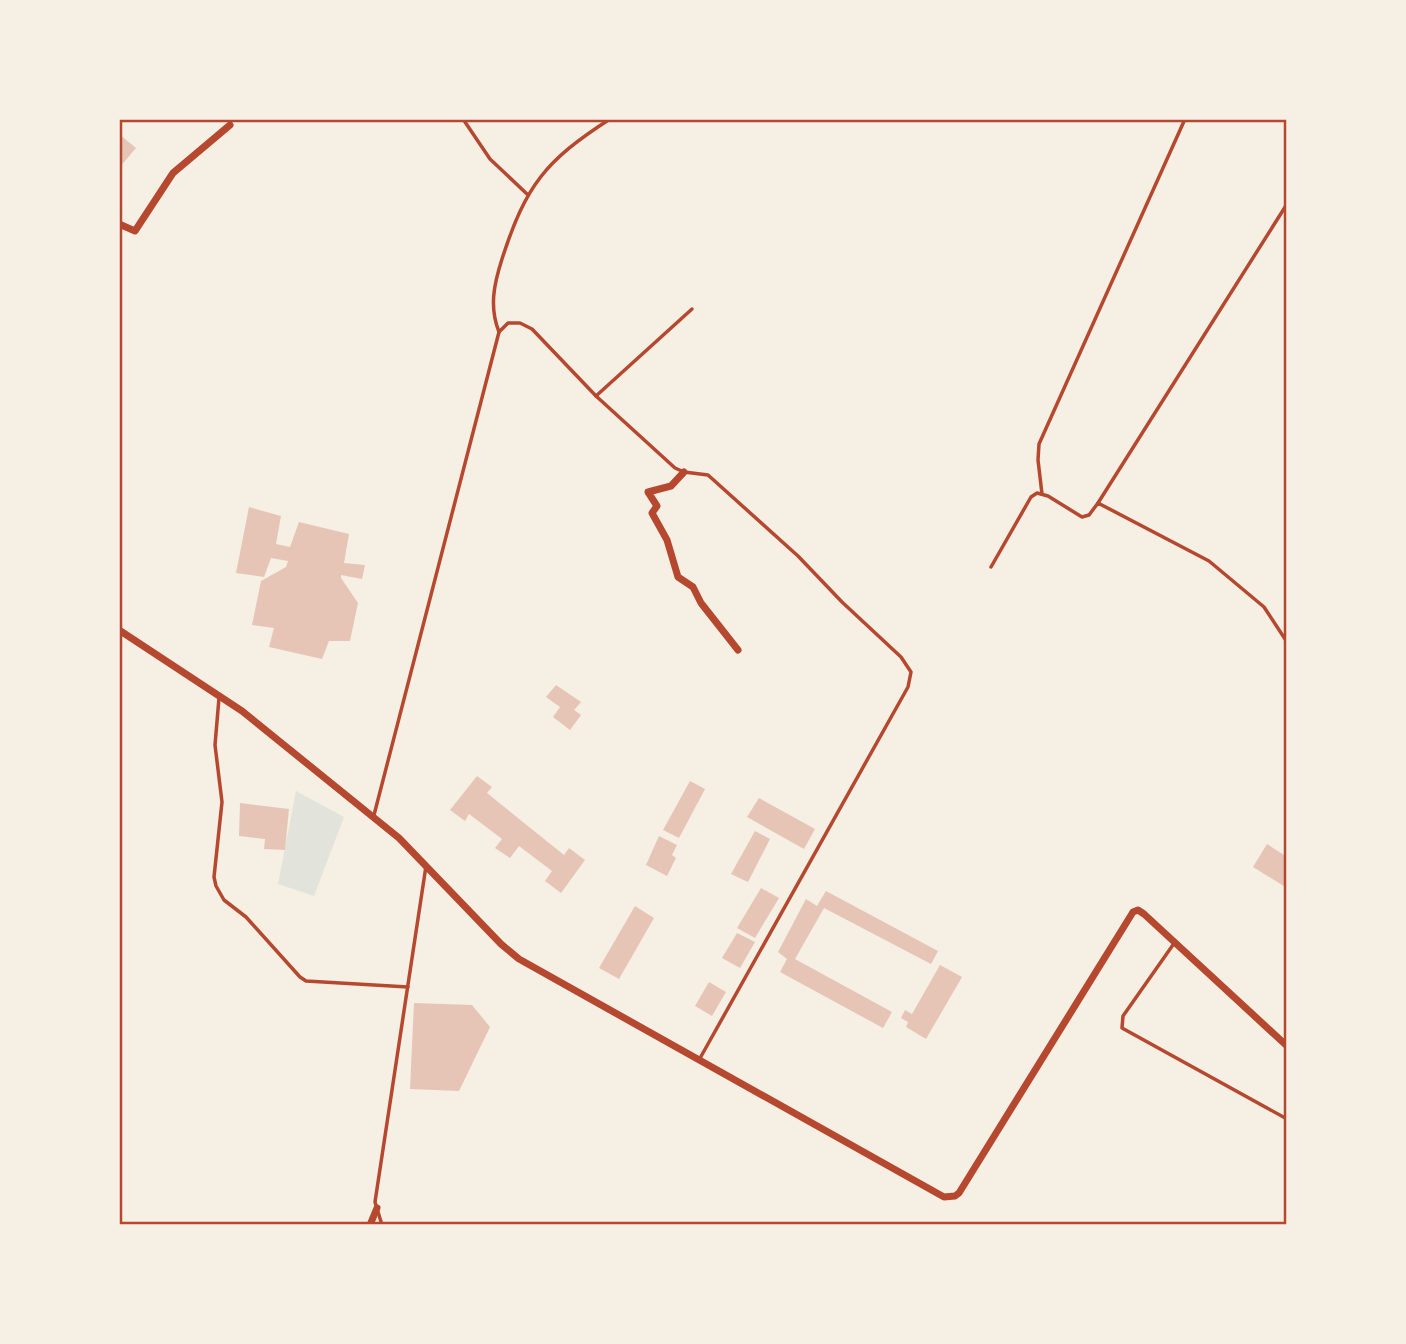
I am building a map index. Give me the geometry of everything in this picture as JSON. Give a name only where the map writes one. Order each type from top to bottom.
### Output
[{"type":"street","points":[[119,224],[135,231],[173,173],[230,125]]},
{"type":"street","points":[[684,472],[671,486],[648,492],[657,506],[652,513],[667,540],[678,577],[693,587],[701,603],[738,650]]},
{"type":"street","points":[[119,630],[242,711],[373,817],[426,864],[519,959],[944,1197],[959,1193],[1130,914],[1138,910],[1287,1046]]},
{"type":"street","points":[[370,1225],[377,1208]]},
{"type":"lane","points":[[463,119],[490,159],[528,194]]},
{"type":"lane","points":[[373,817],[499,332],[492,307],[498,274],[514,221],[541,175],[572,144],[610,119]]},
{"type":"lane","points":[[1042,494],[1039,444],[1185,119]]},
{"type":"lane","points":[[991,567],[1031,497],[1037,493],[1082,517],[1089,515],[1287,204]]},
{"type":"lane","points":[[596,396],[692,309]]},
{"type":"lane","points":[[499,332],[508,323],[520,323],[531,329],[596,396],[675,468],[708,475],[797,556],[842,603],[901,657],[912,672],[908,687],[698,1061]]},
{"type":"lane","points":[[1098,503],[1209,561],[1264,607],[1287,642]]},
{"type":"lane","points":[[219,696],[215,745],[222,802],[214,877],[219,893],[246,917],[306,981],[408,987]]},
{"type":"lane","points":[[382,1225],[375,1202],[426,864]]},
{"type":"lane","points":[[1175,942],[1123,1016],[1122,1028],[1287,1119]]},
{"type":"shaded area","points":[[296,791],[344,817],[314,896],[278,884]]},
{"type":"building","points":[[119,134],[136,148],[119,168]]},
{"type":"building","points":[[249,507],[281,516],[276,544],[290,547],[299,522],[349,534],[344,563],[365,565],[362,579],[341,575],[358,603],[350,641],[329,641],[322,659],[269,647],[274,628],[252,625],[261,581],[286,567],[288,561],[271,558],[264,577],[236,573]]},
{"type":"building","points":[[556,685],[581,702],[574,710],[581,715],[570,730],[553,717],[560,707],[546,697]]},
{"type":"building","points":[[477,776],[492,787],[487,793],[564,855],[569,848],[585,860],[561,893],[545,881],[552,871],[519,846],[510,858],[495,848],[502,839],[469,814],[465,821],[450,810]]},
{"type":"building","points":[[690,781],[705,789],[679,838],[663,830]]},
{"type":"building","points":[[759,798],[815,829],[804,849],[747,817]]},
{"type":"building","points":[[240,803],[289,809],[285,850],[264,849],[265,839],[239,836]]},
{"type":"building","points":[[755,831],[770,839],[748,882],[731,874]]},
{"type":"building","points":[[659,836],[677,845],[672,855],[676,858],[667,876],[646,865]]},
{"type":"building","points":[[1267,844],[1287,857],[1287,888],[1253,867]]},
{"type":"building","points":[[761,888],[779,898],[755,938],[737,928]]},
{"type":"building","points":[[826,891],[938,951],[931,964],[824,908],[795,959],[892,1012],[883,1028],[780,972],[787,959],[778,952],[806,899],[817,906]]},
{"type":"building","points":[[635,906],[654,918],[619,979],[599,968]]},
{"type":"building","points":[[737,933],[755,942],[740,968],[722,958]]},
{"type":"building","points":[[940,965],[962,977],[926,1039],[906,1027],[908,1022],[901,1018],[905,1010],[912,1014]]},
{"type":"building","points":[[709,982],[726,992],[712,1016],[695,1006]]},
{"type":"building","points":[[414,1003],[472,1005],[490,1027],[459,1091],[410,1089]]}]
